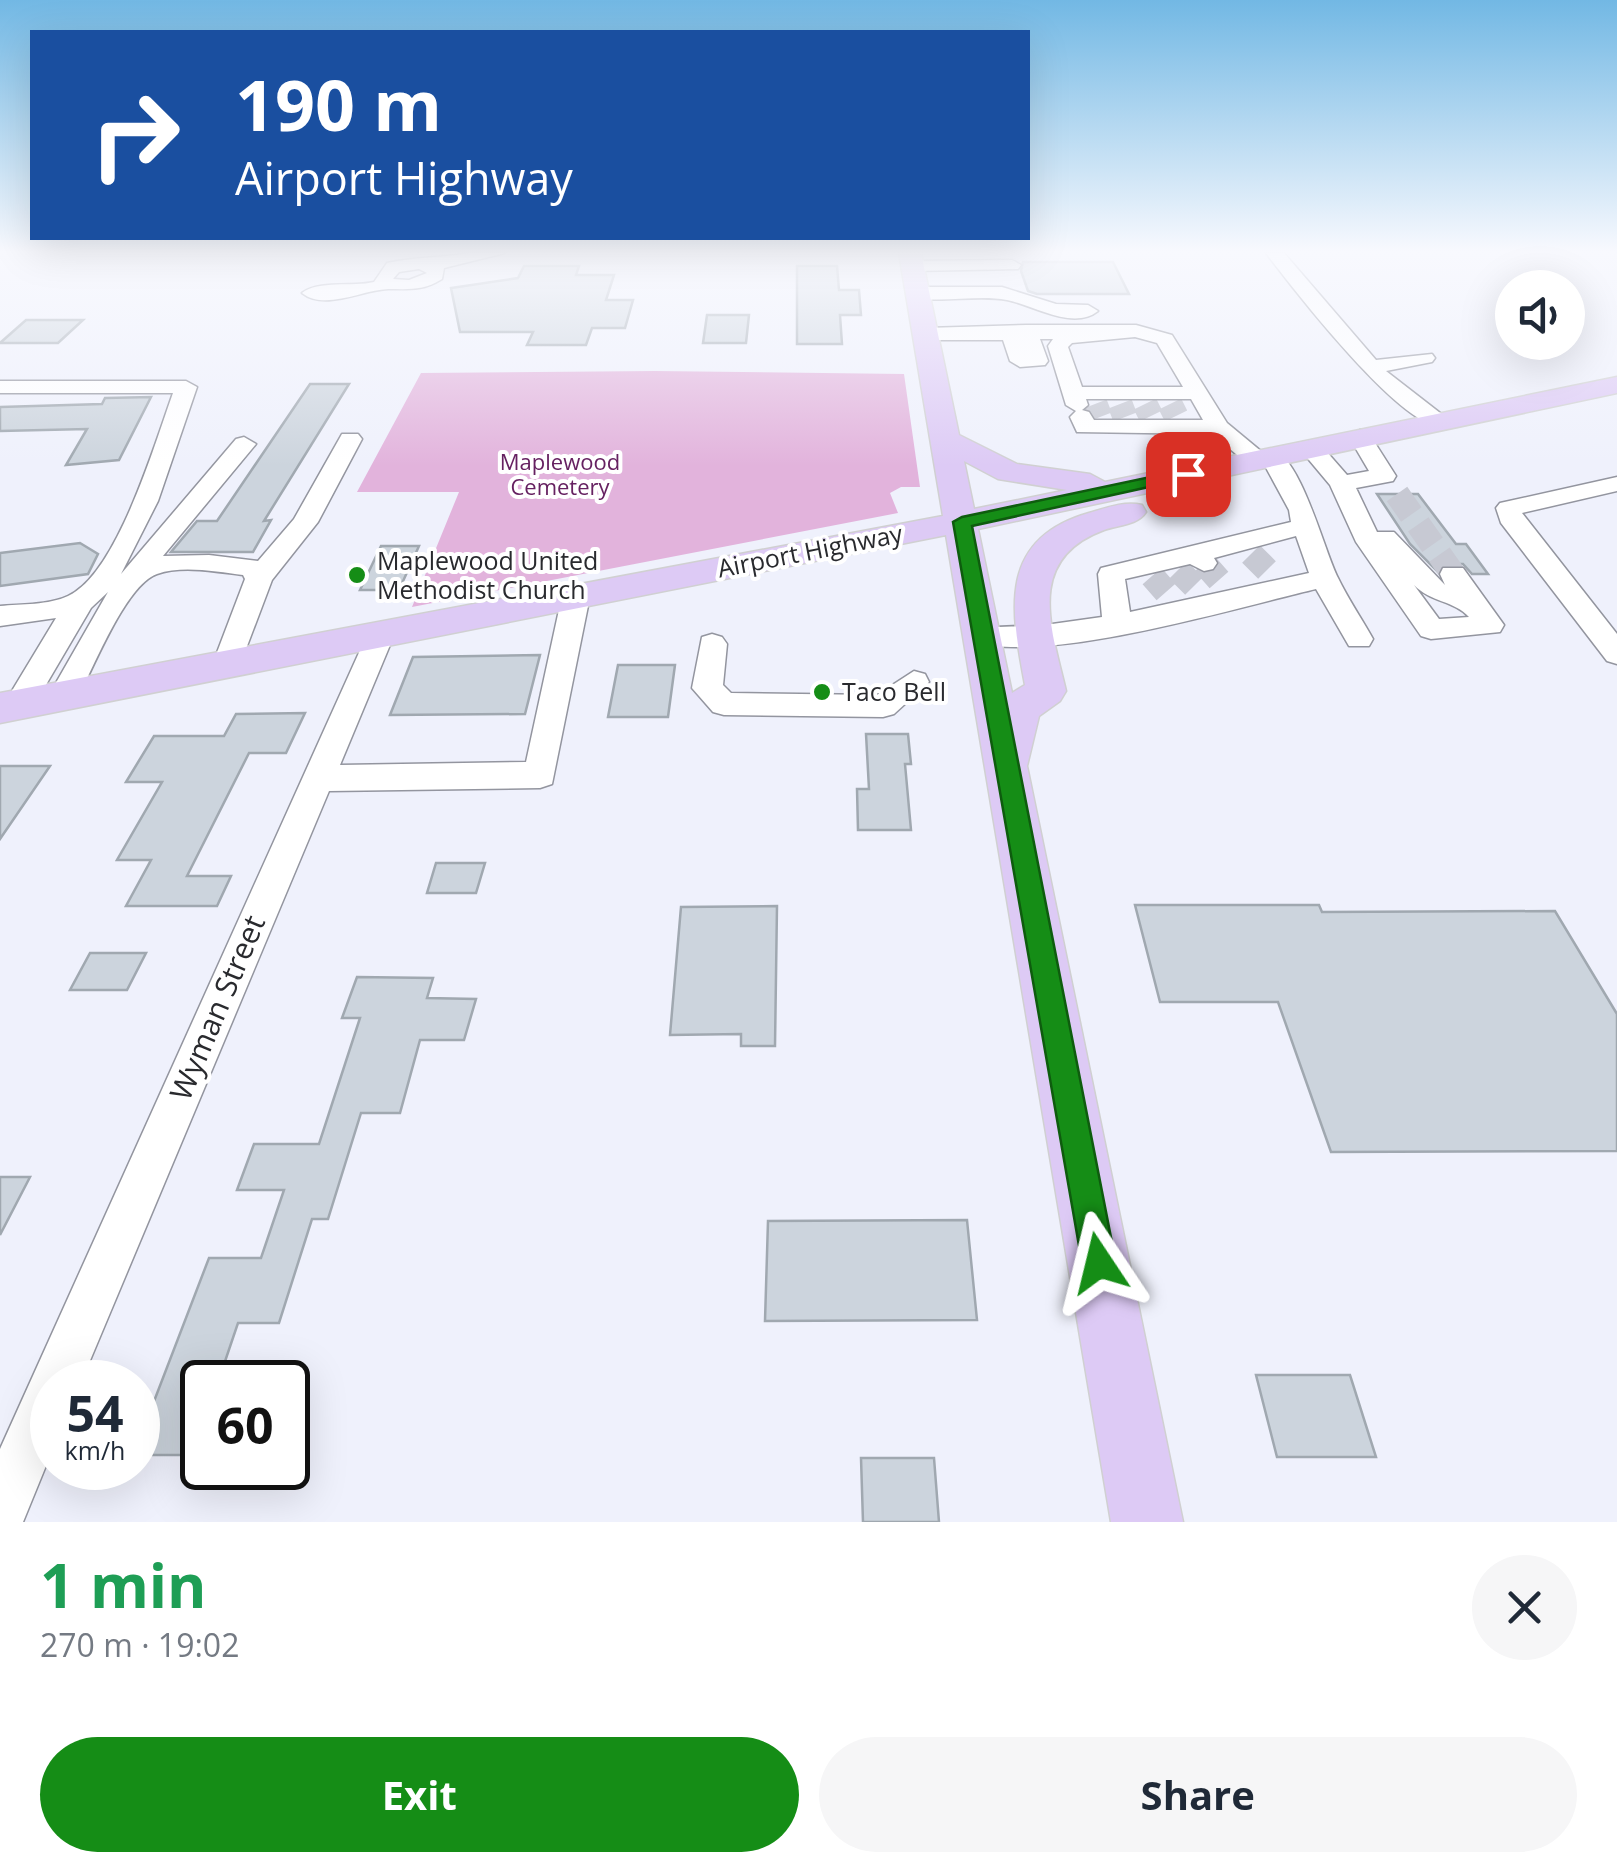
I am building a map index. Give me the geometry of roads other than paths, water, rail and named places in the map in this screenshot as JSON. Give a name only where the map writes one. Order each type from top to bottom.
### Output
[{"type":"main road","points":[[924,324],[1147,1522]]},
{"type":"main road","name":"Airport Highway","points":[[10,706],[962,522],[1436,421],[1612,390]]},
{"type":"main road","points":[[946,440],[1009,472],[1120,488]]},
{"type":"main road","points":[[1008,768],[1020,708],[1046,692],[1029,614],[1031,582],[1040,557],[1056,538],[1089,521],[1212,489],[1264,458]]},
{"type":"street","points":[[1335,324],[1371,367],[1436,421]]},
{"type":"street","points":[[926,334],[1145,331],[1170,344],[1218,427]]},
{"type":"street","points":[[1019,332],[1038,361],[1064,361]]},
{"type":"street","points":[[1194,384],[1170,368],[1152,340],[1136,336],[1066,337],[1058,346],[1064,361],[1126,409],[1218,427],[1264,458],[1302,510],[1324,578],[1360,640]]},
{"type":"street","points":[[1371,367],[1425,358]]},
{"type":"street","points":[[1126,409],[1194,384]]},
{"type":"street","points":[[0,387],[186,387],[130,538],[80,602],[10,706]]},
{"type":"street","points":[[1341,484],[1390,485],[1360,437]]},
{"type":"street","points":[[228,663],[259,578],[305,522],[350,439]]},
{"type":"street","points":[[64,695],[90,646],[160,537],[214,483],[244,444]]},
{"type":"street","points":[[1310,448],[1341,484],[1361,526],[1431,628],[1490,625],[1453,574]]},
{"type":"street","points":[[1617,484],[1509,508],[1510,518],[1617,654]]},
{"type":"street","points":[[982,635],[1117,625],[1305,526]]},
{"type":"street","points":[[136,574],[160,565],[209,563],[251,568],[259,578]]},
{"type":"street","points":[[1117,625],[1111,574],[1324,578]]},
{"type":"street","points":[[318,778],[540,775],[576,596]]},
{"type":"street","points":[[0,616],[80,602]]},
{"type":"street","name":"Wyman Street","points":[[66,1360],[381,633]]},
{"type":"street","points":[[712,644],[707,688],[724,704],[883,706],[914,682]]},
{"type":"street","points":[[0,1512],[30,1442]]},
{"type":"tunnel","points":[[1095,404],[1100,417]]},
{"type":"tunnel","points":[[1120,404],[1125,417]]},
{"type":"tunnel","points":[[1145,404],[1151,416]]},
{"type":"tunnel","points":[[1170,404],[1176,416]]},
{"type":"tunnel","points":[[1397,494],[1453,574]]},
{"type":"tunnel","points":[[1251,554],[1267,570]]},
{"type":"tunnel","points":[[1204,563],[1219,580]]},
{"type":"tunnel","points":[[1178,570],[1194,586]]},
{"type":"tunnel","points":[[1152,576],[1166,592]]},
{"type":"place","name":"Maplewood United Methodist Church","points":[[357,575]]},
{"type":"place","name":"Taco Bell","points":[[822,692]]},
{"type":"park label","name":"Maplewood Cemetery","points":[[560,475]]}]
